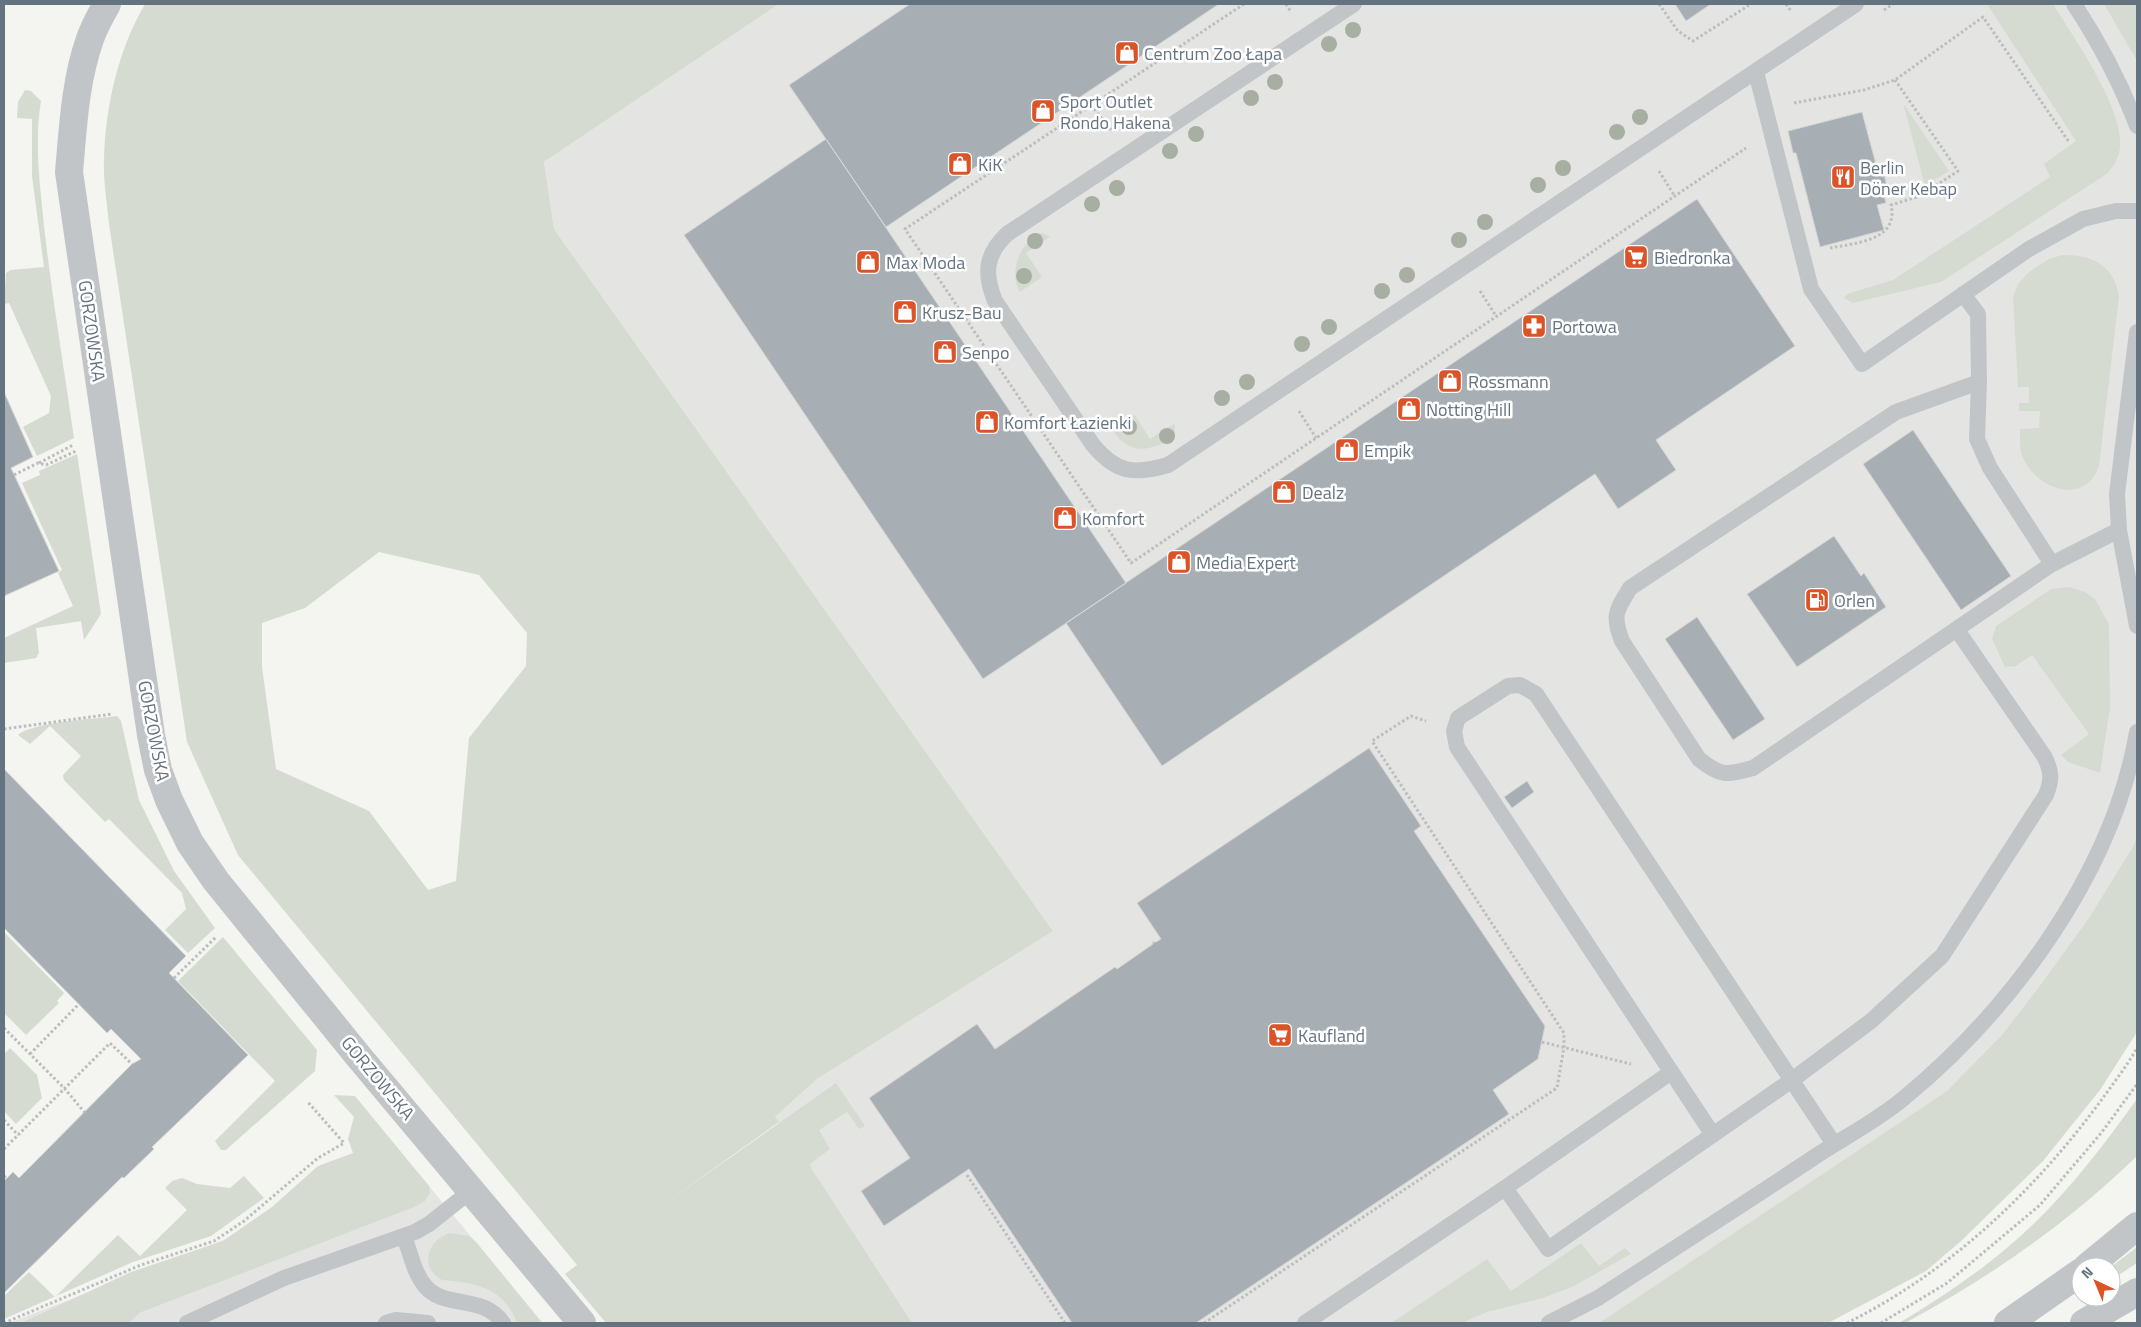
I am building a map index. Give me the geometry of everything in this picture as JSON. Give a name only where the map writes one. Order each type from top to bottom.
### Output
[{"type":"street","name":"GORZOWSKA","points":[[107,4],[90,38],[83,62],[69,172],[149,725],[158,770],[190,843],[216,880],[359,1057],[582,1323]]},
{"type":"street","points":[[2099,1257],[2137,1226]]},
{"type":"street","points":[[2008,1323],[2071,1279]]},
{"type":"street","points":[[2084,1323],[2137,1292]]},
{"type":"lane","points":[[1354,4],[1007,234],[990,255],[988,277],[995,301],[1093,445],[1107,462],[1135,471],[1150,470],[1168,465],[1856,4]]},
{"type":"lane","points":[[2074,4],[2103,48],[2119,80],[2137,126]]},
{"type":"lane","points":[[1756,72],[1811,289],[1862,364],[2029,249],[2083,219],[2116,211],[2137,212]]},
{"type":"lane","points":[[1963,294],[1978,314],[1979,382],[1977,439],[1990,468],[2052,564]]},
{"type":"lane","points":[[2137,332],[2117,494],[2119,530],[2137,626]]},
{"type":"lane","points":[[1979,382],[1896,412],[1630,588],[1619,607],[1615,623],[1622,641],[1699,759],[1716,773],[1731,774],[1754,768],[2052,564],[2119,530]]},
{"type":"lane","points":[[1505,1188],[1548,1249],[1792,1080],[1871,1021],[1942,956],[2046,795],[2051,782],[2050,768],[2044,756],[1957,630]]},
{"type":"lane","points":[[1713,1135],[1670,1073],[1457,747],[1454,731],[1458,718],[1508,686],[1520,685],[1536,694],[1834,1144]]},
{"type":"lane","points":[[1549,1323],[1598,1298],[1903,1100],[1956,1052],[2010,992],[2092,869],[2114,821],[2131,767],[2137,732]]},
{"type":"lane","points":[[1305,1323],[1505,1188],[1670,1073]]},
{"type":"lane","points":[[187,1323],[284,1278],[404,1236],[430,1224],[472,1190]]},
{"type":"lane","points":[[404,1236],[420,1278],[430,1291],[444,1298],[480,1304],[498,1316],[504,1323]]},
{"type":"lane","points":[[386,1323],[396,1320],[428,1323]]},
{"type":"path","points":[[1244,4],[904,229],[1131,563],[1744,149],[1752,144],[1773,138]]},
{"type":"path","points":[[1659,4],[1678,31],[1686,38],[1694,41],[1751,4]]},
{"type":"path","points":[[1792,103],[1864,90],[1895,80],[1983,17],[2069,142]]},
{"type":"path","points":[[1802,255],[1877,237],[1886,231],[1891,221],[1891,205],[1920,196],[1958,171],[1895,80]]},
{"type":"path","points":[[14,475],[76,443]]},
{"type":"path","points":[[38,463],[46,464],[76,451],[84,450]]},
{"type":"path","points":[[1204,1323],[1557,1088],[1564,1047],[1564,1033],[1372,741],[1411,716],[1454,731]]},
{"type":"path","points":[[174,978],[216,936]]},
{"type":"path","points":[[30,1054],[78,1005]]},
{"type":"path","points":[[4,1028],[65,1089],[85,1114]]},
{"type":"path","points":[[4,1038],[9,1033]]},
{"type":"path","points":[[4,1149],[110,1042],[132,1064]]},
{"type":"path","points":[[1542,1042],[1670,1073]]},
{"type":"path","points":[[1847,1323],[1920,1280],[1975,1239],[2018,1200],[2083,1124],[2137,1048]]},
{"type":"path","points":[[1881,1323],[1947,1283],[2040,1205],[2102,1132],[2137,1084]]},
{"type":"path","points":[[4,1323],[141,1265],[214,1241],[244,1221],[318,1158],[344,1143],[307,1101]]},
{"type":"path","points":[[4,1120],[18,1135]]},
{"type":"path","points":[[967,1175],[1065,1323]]},
{"type":"shaded area","points":[[145,4],[779,4],[544,162],[554,229],[1053,931],[817,1079],[775,1117],[779,1122],[657,1209],[836,1083],[865,1126],[859,1129],[847,1112],[819,1130],[830,1149],[810,1164],[811,1168],[912,1323],[606,1323],[565,1274],[577,1265],[238,855],[187,742],[109,224],[104,166],[107,118],[115,78],[127,40]],"holes":[[[379,552],[479,575],[527,633],[526,666],[469,738],[456,881],[428,890],[369,811],[276,769],[262,667],[262,623],[305,608]]]},
{"type":"shaded area","points":[[779,4],[2137,4],[2137,862],[2054,1007],[1716,1323],[888,1323],[775,1117],[817,1079],[1053,931],[554,229],[544,162]]},
{"type":"shaded area","points":[[1987,4],[2053,4],[2086,56],[2109,100],[2117,121],[2120,140],[2118,156],[2114,165],[2108,173],[1941,282],[1853,303],[1844,298],[1847,294],[1893,280],[2050,177],[2044,164],[2076,141]]},
{"type":"shaded area","points":[[2104,4],[2137,4],[2137,61]]},
{"type":"shaded area","points":[[25,90],[31,91],[41,101],[38,132],[38,164],[44,226],[74,438],[37,456],[23,427],[49,413],[51,396],[9,303],[4,304],[6,273],[11,270],[44,267],[32,176],[32,119],[17,118],[18,102]]},
{"type":"shaded area","points":[[1903,103],[1949,171],[1925,186],[1924,182]]},
{"type":"shaded area","points":[[1038,233],[1043,233],[1050,237],[1026,253],[1042,277],[1020,292],[1015,276],[1018,260],[1026,244]]},
{"type":"shaded area","points":[[2062,255],[2092,259],[2107,269],[2116,285],[2119,296],[2099,466],[2092,478],[2083,486],[2073,490],[2051,486],[2040,479],[2031,471],[2021,453],[2020,429],[2039,428],[2040,411],[2019,411],[2019,403],[2029,403],[2029,387],[2018,387],[2013,297],[2018,284],[2029,272],[2049,259]]},
{"type":"shaded area","points":[[1135,415],[1150,439],[1175,423],[1175,436],[1149,448],[1133,448],[1119,438],[1113,430]]},
{"type":"shaded area","points":[[77,454],[101,614],[84,640],[81,621],[36,628],[39,653],[36,658],[4,663],[4,638],[73,606],[58,573],[62,570],[22,483],[40,475],[39,471]]},
{"type":"shaded area","points":[[2069,587],[2085,592],[2095,599],[2109,624],[2110,708],[2100,773],[2068,762],[2061,755],[2089,734],[2032,655],[2016,666],[2005,667],[1992,639],[1996,626],[2051,589]]},
{"type":"shaded area","points":[[117,716],[121,721],[139,800],[174,871],[215,928],[188,953],[165,930],[186,909],[182,893],[109,819],[105,822],[64,780],[63,775],[81,756],[50,726],[30,744],[18,735],[36,727],[50,724]]},
{"type":"shaded area","points":[[2137,834],[2137,1032],[2100,1090],[2043,1161],[1961,1241],[1926,1271],[1828,1323],[1599,1323],[1947,1091],[2002,1035],[2042,983],[2089,918],[2134,845]]},
{"type":"shaded area","points":[[4,932],[64,993],[57,1001],[59,1003],[26,1035],[4,1013]]},
{"type":"shaded area","points":[[223,937],[317,1050],[315,1071],[226,1150],[221,1150],[215,1141],[275,1081],[178,981]]},
{"type":"shaded area","points":[[10,1048],[37,1075],[42,1098],[16,1124],[4,1111],[4,1054]]},
{"type":"shaded area","points":[[334,1095],[355,1096],[429,1186],[430,1192],[425,1201],[414,1207],[139,1313],[129,1323],[21,1323],[131,1272],[223,1241],[272,1207],[318,1166],[353,1153],[348,1139],[354,1117]]},
{"type":"shaded area","points":[[2137,1099],[2137,1156],[2111,1181],[2027,1248],[1936,1306],[1905,1323],[1899,1323],[1969,1278],[2026,1231],[2077,1177]]},
{"type":"shaded area","points":[[413,1167],[543,1323],[9,1323]]},
{"type":"shaded area","points":[[244,1176],[264,1198],[211,1236],[133,1262],[56,1296],[118,1235],[140,1256],[187,1210],[165,1188],[172,1181],[182,1178],[197,1184],[230,1188]]},
{"type":"shaded area","points":[[450,1233],[469,1236],[477,1243],[542,1323],[517,1323],[505,1302],[497,1295],[478,1286],[442,1280],[435,1275],[430,1269],[428,1262],[431,1248],[442,1237]]},
{"type":"shaded area","points":[[1581,1243],[1599,1266],[1625,1248],[1631,1254],[1574,1286],[1543,1298],[1487,1312],[1462,1323],[1391,1323],[1487,1259],[1511,1291]]},
{"type":"shaded area","points":[[2137,1247],[2137,1263],[2121,1273],[2121,1259]]},
{"type":"shaded area","points":[[29,1272],[55,1297],[4,1319],[4,1296]]},
{"type":"building","points":[[910,4],[1219,4],[886,227],[789,85]]},
{"type":"building","points":[[1675,4],[1711,4],[1686,21]]},
{"type":"building","name":"Berlin Döner Kebap","points":[[1862,112],[1877,168],[1882,167],[1887,186],[1882,187],[1886,203],[1877,205],[1884,230],[1820,247],[1796,153],[1793,153],[1788,131]]},
{"type":"building","points":[[826,139],[1126,583],[983,679],[684,235]]},
{"type":"building","points":[[1697,199],[1795,346],[1656,440],[1676,470],[1618,509],[1595,474],[1162,766],[1066,623]]},
{"type":"building","points":[[4,392],[33,457],[11,468],[59,571],[4,596]]},
{"type":"building","points":[[1913,430],[2011,576],[1961,610],[1863,464]]},
{"type":"building","name":"Orlen","points":[[1834,536],[1861,576],[1864,573],[1886,607],[1797,667],[1747,594]]},
{"type":"building","points":[[1697,617],[1765,719],[1733,740],[1665,639]]},
{"type":"building","name":"Kaufland","points":[[1369,748],[1421,826],[1414,831],[1545,1026],[1538,1059],[1493,1090],[1509,1114],[1196,1323],[1072,1323],[969,1169],[884,1226],[861,1191],[910,1158],[869,1098],[977,1024],[995,1049],[1115,967],[1117,969],[1153,944],[1152,942],[1161,939],[1137,903]]},
{"type":"building","points":[[4,769],[186,956],[169,973],[248,1055],[152,1147],[154,1149],[124,1178],[122,1177],[4,1293],[4,1181],[13,1172],[19,1178],[132,1064],[141,1059],[111,1029],[107,1033],[4,928]]},
{"type":"building","points":[[1527,781],[1534,792],[1512,808],[1504,797]]},
{"type":"place","name":"Centrum Zoo Łapa","points":[[1127,53]]},
{"type":"place","name":"Sport Outlet Rondo Hakena","points":[[1043,111]]},
{"type":"place","name":"KiK","points":[[960,164]]},
{"type":"place","name":"Berlin Döner Kebap","points":[[1843,177]]},
{"type":"place","name":"Biedronka","points":[[1636,257]]},
{"type":"place","name":"Max Moda","points":[[868,262]]},
{"type":"place","name":"Krusz-Bau","points":[[905,312]]},
{"type":"place","name":"Portowa","points":[[1534,326]]},
{"type":"place","name":"Senpo","points":[[945,352]]},
{"type":"place","name":"Rossmann","points":[[1450,381]]},
{"type":"place","name":"Notting Hill","points":[[1409,409]]},
{"type":"place","name":"Komfort Łazienki","points":[[987,422]]},
{"type":"place","name":"Empik","points":[[1347,450]]},
{"type":"place","name":"Dealz","points":[[1284,492]]},
{"type":"place","name":"Komfort","points":[[1065,518]]},
{"type":"place","name":"Media Expert","points":[[1179,562]]},
{"type":"place","name":"Orlen","points":[[1817,600]]},
{"type":"place","name":"Kaufland","points":[[1280,1035]]}]
